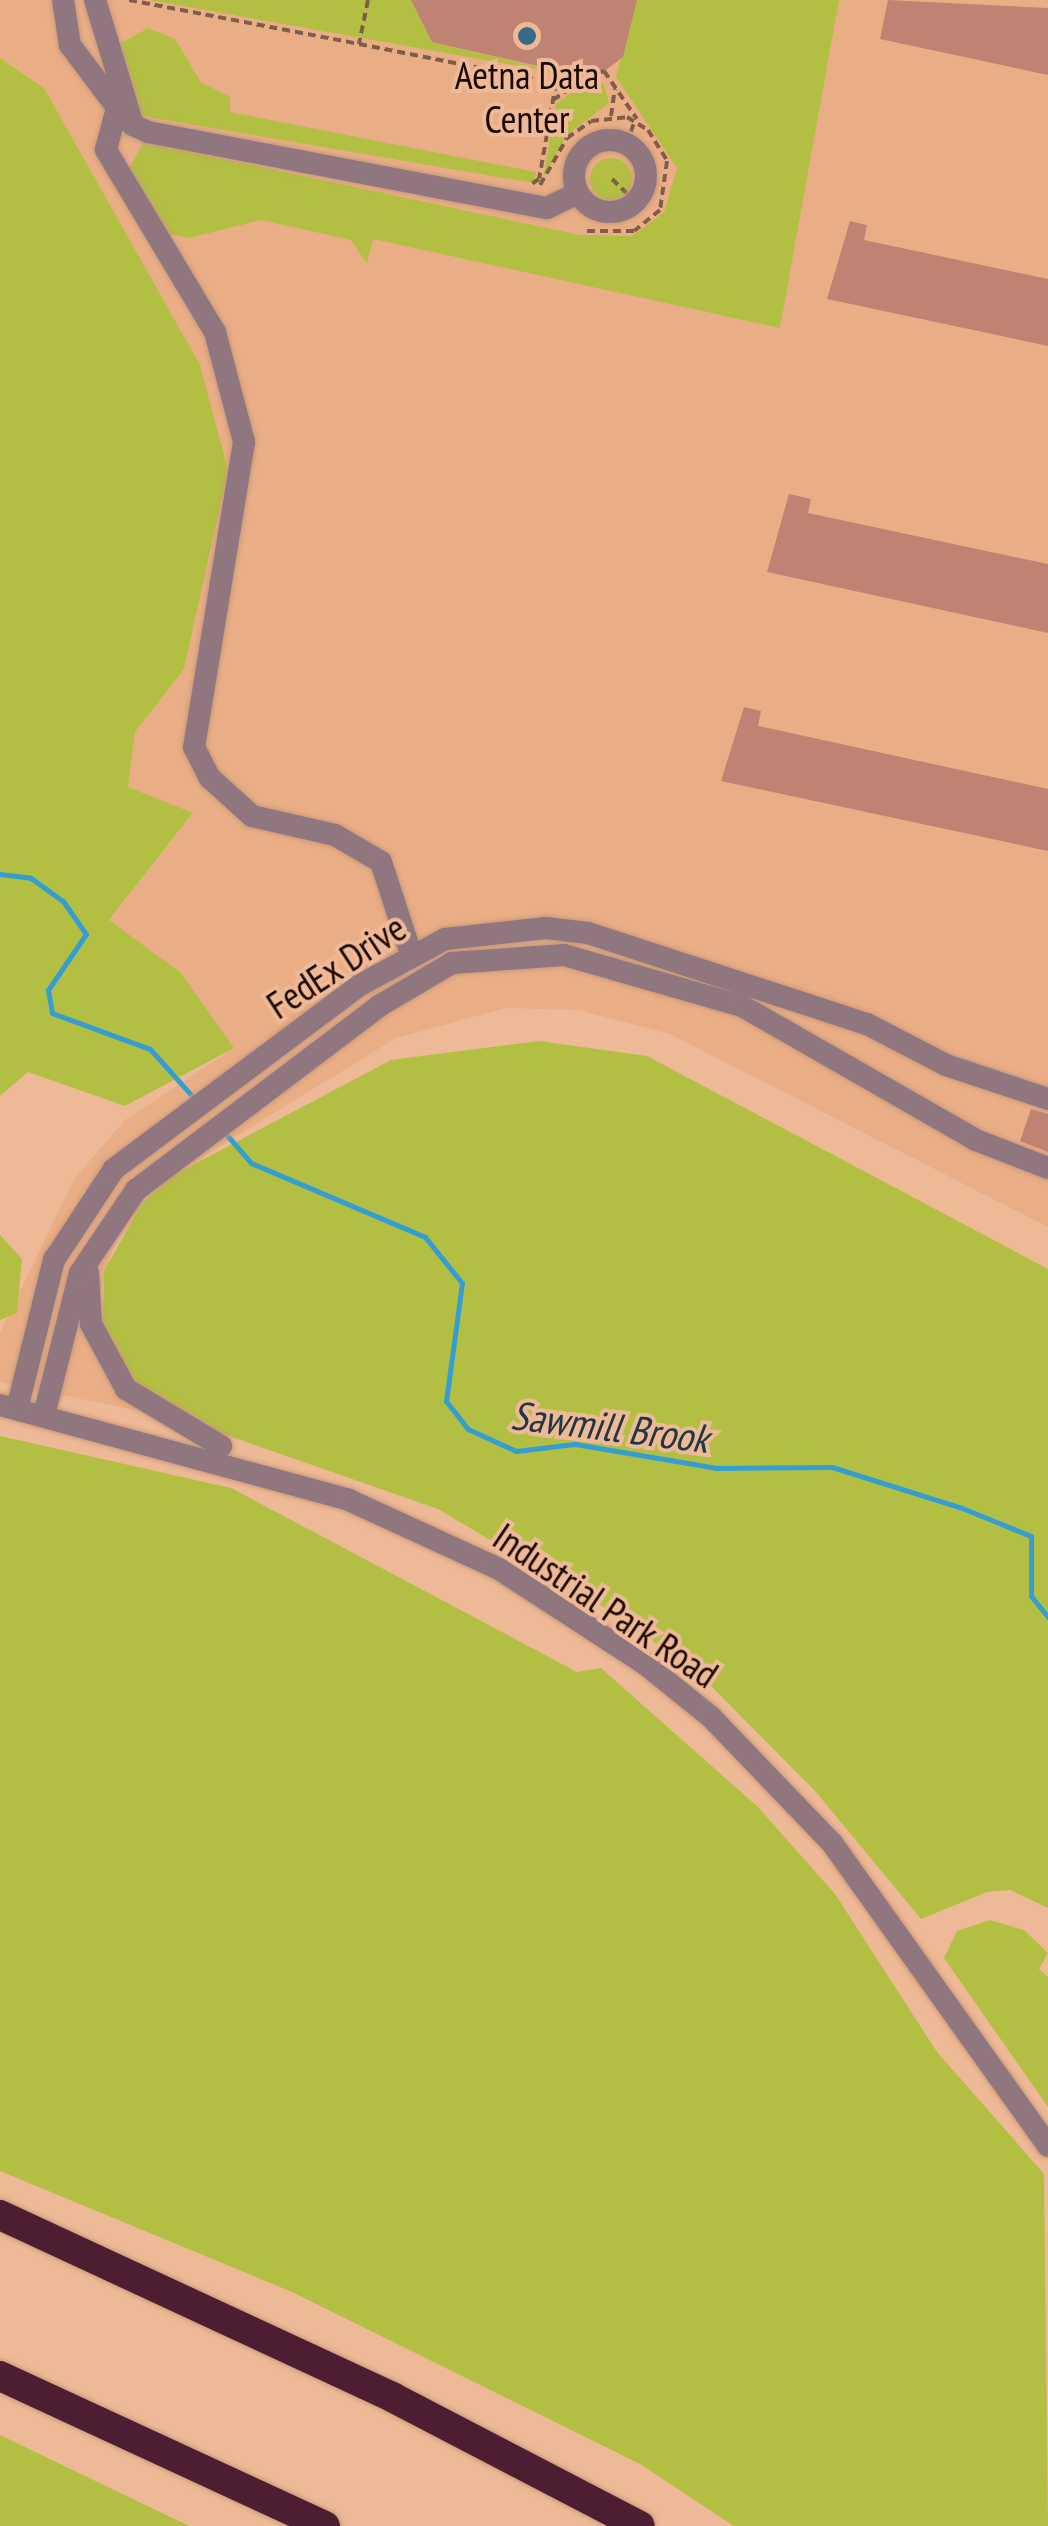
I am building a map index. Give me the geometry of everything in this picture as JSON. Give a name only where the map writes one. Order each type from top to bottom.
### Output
[{"type":"highway","points":[[0,2215],[377,2390],[640,2526]]},
{"type":"highway","points":[[0,2376],[325,2526]]},
{"type":"street","points":[[64,3],[70,45],[124,118],[547,208],[578,193]]},
{"type":"street","points":[[96,5],[124,118],[106,150],[215,332],[244,442],[194,747],[210,778],[252,816],[335,834],[381,862],[411,954]]},
{"type":"street","points":[[626,144],[646,174],[636,202],[608,212],[578,193],[586,150],[626,144]]},
{"type":"street","name":"FedEx Drive","points":[[8,1406],[69,1227],[114,1168],[218,1087],[411,954],[496,930],[588,933],[867,1024],[946,1065],[1048,1099]]},
{"type":"street","name":"FedEx Drive","points":[[44,1415],[67,1310],[96,1243],[136,1190],[236,1112],[431,971],[547,954],[742,1006],[976,1140],[1048,1168]]},
{"type":"street","points":[[96,1243],[90,1324],[126,1390],[174,1426],[349,1500]]},
{"type":"street","name":"Industrial Park Road","points":[[8,1406],[349,1500],[499,1569],[711,1717],[832,1843],[1048,2146]]},
{"type":"path","points":[[129,0],[574,86]]},
{"type":"path","points":[[358,44],[368,0]]},
{"type":"path","points":[[553,100],[604,71],[668,161],[660,210],[634,231],[584,231]]},
{"type":"path","points":[[530,186],[539,179],[556,83]]},
{"type":"path","points":[[611,116],[616,89]]},
{"type":"path","points":[[511,182],[530,186],[550,178],[575,132],[611,116],[638,122]]},
{"type":"path","points":[[626,144],[638,122]]},
{"type":"path","points":[[612,179],[636,202]]},
{"type":"shaded area","points":[[0,0],[1048,0],[1048,1227],[670,1034],[578,1010],[506,1008],[396,1038],[172,1176],[114,1244],[99,1296],[186,1421],[0,1382],[0,1333],[74,1179],[125,1120],[234,1048],[181,974],[109,921],[193,814],[128,788],[135,732],[184,669],[44,88],[0,58]]},
{"type":"green space","points":[[149,0],[411,0],[432,42],[580,77]]},
{"type":"green space","points":[[637,0],[839,0],[780,328],[373,239],[367,264],[351,240],[261,220],[189,238],[168,234],[129,168],[144,142],[580,235],[632,236],[664,212],[677,168],[616,77]]},
{"type":"green space","points":[[148,28],[175,39],[201,82],[230,97],[230,112],[536,172],[534,183],[136,115],[120,44]]},
{"type":"green space","points":[[0,58],[44,88],[200,365],[228,470],[184,669],[135,732],[128,787],[193,813],[109,920],[181,973],[234,1048],[125,1106],[28,1072],[0,1096]]},
{"type":"green space","points":[[587,81],[604,84],[609,103],[567,135],[543,179],[556,104]]},
{"type":"green space","points":[[611,158],[626,164],[632,179],[626,194],[611,200],[596,194],[590,179],[596,164]]},
{"type":"green space","points":[[539,1041],[647,1056],[1048,1269],[1048,1908],[1010,1890],[987,1892],[921,1919],[816,1792],[710,1685],[625,1620],[438,1509],[186,1421],[127,1380],[103,1331],[104,1271],[142,1204],[172,1176],[391,1060]]},
{"type":"green space","points":[[0,1235],[22,1259],[17,1313],[0,1320]]},
{"type":"green space","points":[[0,1436],[231,1488],[577,1672],[601,1668],[759,1808],[835,1894],[937,2052],[1044,2174],[1048,2526],[734,2526],[640,2464],[292,2292],[0,2171]]},
{"type":"green space","points":[[990,1920],[1024,1930],[1048,1953],[1039,1969],[1048,1977],[1048,2107],[944,1958],[957,1931]]},
{"type":"green space","points":[[0,2435],[189,2526],[0,2526]]},
{"type":"building","name":"Aetna Data Center","points":[[411,0],[637,0],[623,57],[594,79],[432,42]]},
{"type":"building","points":[[888,0],[1048,8],[1048,75],[880,39]]},
{"type":"building","points":[[850,221],[867,225],[864,240],[1048,279],[1048,346],[827,299]]},
{"type":"building","points":[[789,494],[811,499],[808,513],[1048,564],[1048,633],[767,572]]},
{"type":"building","points":[[744,707],[761,711],[758,726],[1048,789],[1048,851],[721,781]]},
{"type":"building","points":[[1031,1109],[1048,1114],[1048,1152],[1020,1141]]},
{"type":"waterway","name":"Sawmill Brook","points":[[0,874],[31,878],[63,901],[86,934],[48,990],[52,1013],[150,1049],[194,1098]]},
{"type":"waterway","name":"Sawmill Brook","points":[[225,1133],[251,1163],[425,1237],[462,1283],[446,1401],[468,1429],[516,1451],[575,1444],[717,1468],[832,1467],[962,1508],[1031,1536],[1031,1596],[1048,1617]]},
{"type":"place","name":"Aetna Data Center","points":[[527,36]]}]
